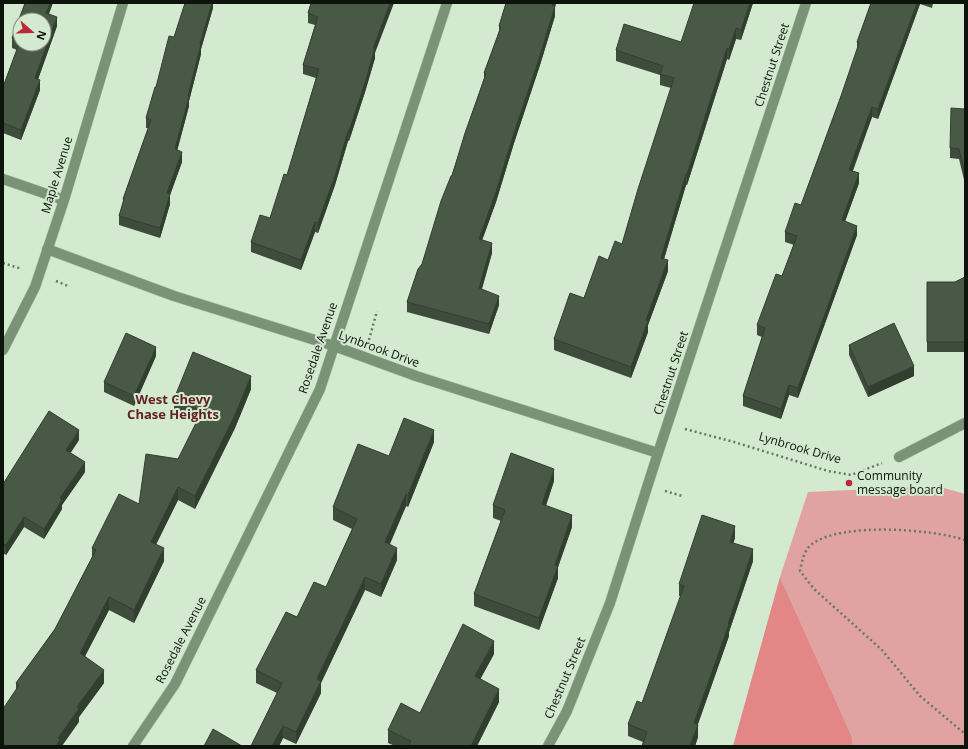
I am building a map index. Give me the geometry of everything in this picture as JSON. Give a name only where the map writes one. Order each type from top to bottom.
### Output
[{"type":"street","name":"Maple Avenue","points":[[3,350],[35,287],[64,200],[123,3]]},
{"type":"street","name":"Rosedale Avenue","points":[[133,746],[175,684],[320,389],[447,3]]},
{"type":"street","name":"Chestnut Street","points":[[548,746],[567,711],[610,603],[806,3]]},
{"type":"street","points":[[3,179],[64,200]]},
{"type":"street","name":"Lynbrook Drive","points":[[48,249],[174,296],[334,346],[416,376],[658,453]]},
{"type":"street","points":[[899,457],[965,423]]},
{"type":"path","points":[[3,263],[25,270]]},
{"type":"path","name":"Lynbrook Drive","points":[[668,424],[734,442],[828,471],[851,475],[899,457]]},
{"type":"path","points":[[965,540],[900,530],[871,529],[830,535],[812,544],[803,556],[800,571],[814,589],[882,650],[920,696],[965,734]]},
{"type":"shaded area","points":[[937,486],[965,494],[965,746],[853,746],[852,737],[780,577],[808,492]]},
{"type":"shaded area","points":[[780,577],[852,737],[853,746],[733,746]]},
{"type":"building","points":[[25,3],[50,3],[46,12],[22,12]]},
{"type":"building","points":[[185,3],[212,3],[200,44],[189,97],[175,149],[182,152],[167,193],[170,194],[160,228],[119,216],[123,199],[151,120],[146,118],[156,87],[169,36],[174,37]]},
{"type":"building","points":[[311,3],[390,3],[373,48],[375,48],[365,83],[348,131],[335,176],[318,223],[315,222],[301,260],[251,242],[260,215],[270,218],[284,174],[287,175],[319,69],[303,65],[318,17],[308,13]]},
{"type":"building","points":[[506,3],[553,3],[552,5],[555,6],[496,192],[479,239],[492,243],[479,288],[499,296],[489,324],[407,302],[418,269],[422,264],[441,201],[452,176],[465,133],[486,74],[484,73],[501,27],[499,26]]},
{"type":"building","points":[[694,3],[750,3],[741,30],[736,28],[729,49],[727,48],[686,174],[661,258],[668,260],[631,367],[554,339],[570,293],[584,298],[599,256],[608,260],[615,241],[622,244],[674,78],[660,74],[663,66],[616,50],[624,24],[681,42]]},
{"type":"building","points":[[871,3],[917,3],[878,109],[872,107],[849,170],[859,173],[842,220],[857,226],[798,388],[789,385],[781,409],[743,396],[765,328],[757,325],[776,274],[782,276],[797,236],[785,232],[795,203],[801,205],[841,96],[859,43],[857,42]]},
{"type":"building","points":[[52,15],[57,17],[52,31]]},
{"type":"building","points":[[16,52],[44,52],[35,78],[40,80],[21,130],[3,123],[3,87]]},
{"type":"building","points":[[965,106],[965,174],[959,149],[950,148],[951,108],[964,109]]},
{"type":"building","points":[[965,277],[965,342],[927,342],[927,282],[955,282]]},
{"type":"building","points":[[894,323],[914,366],[868,387],[849,345]]},
{"type":"building","points":[[126,333],[156,347],[134,396],[104,382]]},
{"type":"building","points":[[193,352],[251,376],[235,415],[195,496],[178,487],[151,542],[164,548],[134,610],[109,597],[80,653],[104,670],[77,707],[79,709],[58,738],[60,740],[56,746],[3,746],[3,709],[19,685],[16,683],[55,629],[96,550],[92,548],[119,494],[139,504],[146,454],[178,459],[202,411],[174,399]]},
{"type":"building","points":[[49,411],[79,430],[66,450],[85,462],[60,498],[62,500],[44,529],[24,517],[6,545],[3,544],[3,484]]},
{"type":"building","points":[[404,418],[434,430],[408,495],[406,494],[385,542],[397,548],[381,584],[365,577],[317,679],[321,681],[296,732],[283,726],[272,746],[251,746],[282,683],[256,670],[286,612],[297,617],[314,582],[326,587],[357,519],[333,507],[358,444],[389,456]]},
{"type":"building","points":[[511,453],[554,469],[542,504],[572,515],[555,565],[558,566],[539,618],[474,594],[505,510],[493,505]]},
{"type":"building","points":[[702,515],[735,526],[730,542],[753,549],[729,624],[694,723],[698,725],[690,746],[642,746],[647,732],[628,724],[637,701],[642,703],[684,586],[679,584]]},
{"type":"building","points":[[463,624],[494,641],[475,676],[499,689],[471,746],[408,746],[411,741],[388,730],[401,703],[420,713]]},
{"type":"building","points":[[213,729],[242,746],[204,746]]},
{"type":"place","name":"Community message board","points":[[849,483]]},
{"type":"district","name":"West Chevy Chase Heights","points":[[173,406]]}]
